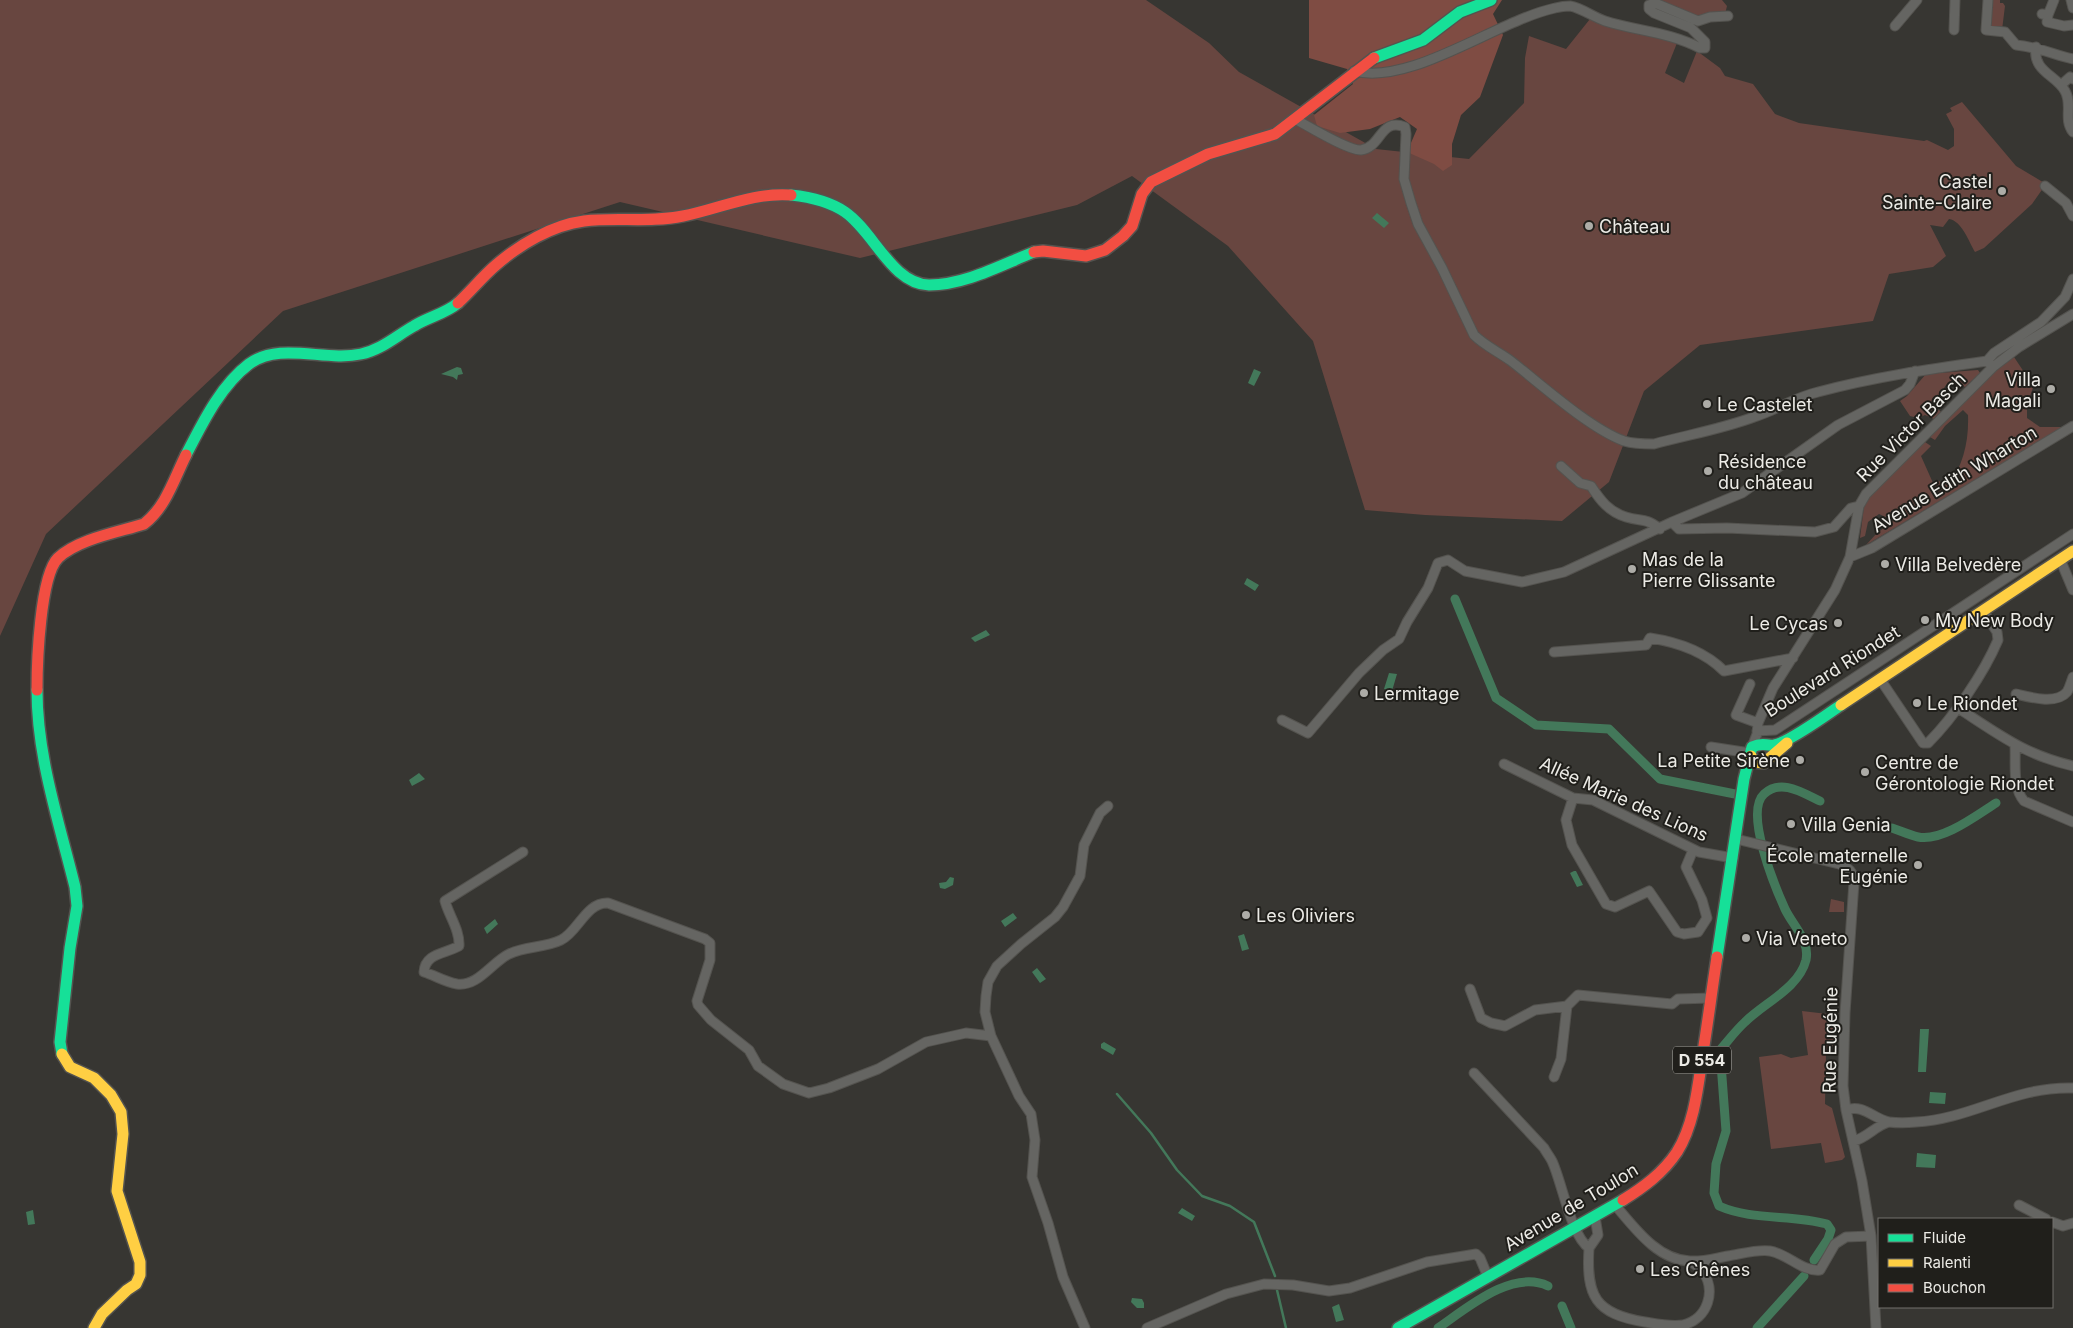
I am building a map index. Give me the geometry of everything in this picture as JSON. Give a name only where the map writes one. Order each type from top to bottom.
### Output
[{"type":"street","points":[[94,1328],[102,1314],[136,1284],[140,1275],[140,1262],[117,1191],[123,1134],[120,1112],[111,1095],[94,1078],[70,1067],[62,1055],[60,1042],[70,948],[77,906],[75,887],[41,751],[37,713],[37,682],[42,612],[48,578],[58,559],[70,549],[89,540],[144,524],[152,519],[162,506],[178,470],[218,400],[250,362],[262,357],[306,354],[360,355],[374,350],[453,306],[497,265],[529,242],[569,224],[604,220],[670,218],[719,208],[769,194],[812,198],[831,204],[844,211],[868,232],[895,270],[914,283],[928,285],[943,284],[985,272],[1036,251],[1043,250],[1076,257],[1092,256],[1106,249],[1128,232],[1135,221],[1143,190],[1152,182],[1200,157],[1228,147],[1267,138],[1295,120],[1354,71],[1376,56],[1422,40],[1460,12],[1491,0]]},
{"type":"street","points":[[1895,26],[1917,0]]},
{"type":"street","points":[[1954,30],[1955,0]]},
{"type":"street","points":[[1988,0],[1986,30],[2005,32],[2016,44],[2036,47],[2060,56],[2073,58]]},
{"type":"street","points":[[2054,0],[2045,15],[2047,22],[2064,26],[2073,25]]},
{"type":"street","points":[[2071,0],[2073,8]]},
{"type":"street","points":[[1354,71],[1366,74],[1414,67],[1498,28],[1554,8],[1570,6],[1604,21],[1668,35],[1700,48],[1705,48],[1706,42],[1691,28],[1654,13],[1649,9],[1649,5],[1655,3],[1698,21],[1710,17],[1728,16]]},
{"type":"street","points":[[2036,47],[2036,54],[2043,71],[2061,85],[2068,97],[2068,125],[2073,132]]},
{"type":"street","points":[[2061,85],[2070,77],[2073,79]]},
{"type":"street","points":[[1295,120],[1343,145],[1359,150],[1368,148],[1389,126],[1397,124],[1405,127],[1404,179],[1411,203],[1418,224],[1442,268],[1474,335],[1590,422],[1623,440],[1638,444],[1654,444],[1754,417],[1817,392],[1915,371],[1990,364],[1994,353],[2041,322],[2065,297],[2073,279]]},
{"type":"street","points":[[2045,186],[2066,203],[2073,216]]},
{"type":"street","name":"Rue Victor Basch","points":[[1757,741],[1773,688],[1834,590],[1850,558],[1859,506],[1866,494],[1990,364],[2073,314]]},
{"type":"street","points":[[1282,720],[1308,733],[1383,650],[1399,639],[1428,588],[1438,563],[1448,560],[1465,571],[1522,582],[1564,572],[1672,522],[1742,493],[1838,425],[1905,390],[1915,371]]},
{"type":"street","name":"Avenue Edith Wharton","points":[[1850,558],[1880,543],[2073,426]]},
{"type":"street","points":[[1561,466],[1580,483],[1591,486],[1603,504],[1625,517],[1647,520],[1660,529]]},
{"type":"street","points":[[1672,522],[1679,529],[1727,528],[1815,532],[1834,527],[1851,508],[1859,506]]},
{"type":"street","name":"Boulevard Riondet","points":[[1757,741],[2073,534]]},
{"type":"street","name":"D 554","points":[[1764,761],[1802,731],[2073,551]]},
{"type":"street","points":[[2060,559],[2073,590]]},
{"type":"street","points":[[1880,679],[1923,743],[1928,743],[1945,726],[1958,708],[1998,640],[1997,632],[1983,611]]},
{"type":"street","points":[[1554,652],[1646,645],[1650,638],[1668,640],[1702,655],[1714,661],[1724,671],[1793,658]]},
{"type":"street","points":[[2016,694],[2041,698],[2057,697],[2067,692],[2073,677]]},
{"type":"street","points":[[1750,684],[1736,715],[1757,741],[1770,751],[1764,761],[1754,762],[1757,741]]},
{"type":"street","points":[[1958,708],[2015,746],[2051,761],[2073,766]]},
{"type":"street","name":"D 554","points":[[1757,741],[1780,743],[1802,731]]},
{"type":"street","points":[[1711,747],[1757,741]]},
{"type":"street","name":"Avenue de Toulon","points":[[1398,1328],[1645,1187],[1666,1166],[1680,1148],[1692,1116],[1744,779],[1757,741]]},
{"type":"street","points":[[2015,746],[2017,788],[2020,796],[2024,801],[2073,822]]},
{"type":"street","name":"Avenue de Toulon","points":[[1742,799],[1764,761]]},
{"type":"street","name":"Allée Marie des Lions","points":[[1504,764],[1573,798],[1593,800],[1693,850],[1732,858]]},
{"type":"street","points":[[1573,798],[1566,820],[1572,845],[1606,904],[1615,907],[1649,891],[1677,932],[1684,934],[1698,932],[1707,918],[1702,900],[1686,867],[1693,850]]},
{"type":"street","points":[[1085,1328],[1063,1277],[1048,1223],[1032,1177],[1035,1140],[1031,1114],[1019,1096],[991,1036],[985,1012],[988,982],[997,966],[1055,917],[1063,907],[1080,876],[1084,845],[1100,812],[1108,806]]},
{"type":"street","name":"Rue Eugénie","points":[[1736,839],[1839,864],[1849,868],[1852,872],[1854,882],[1844,1039],[1843,1086],[1871,1236],[1876,1328]]},
{"type":"street","points":[[523,852],[445,901],[448,912],[460,936],[459,946],[430,958],[424,972],[447,982],[466,984],[478,978],[495,962],[509,954],[561,940],[588,913],[602,903],[608,903],[710,943],[710,960],[697,1000],[698,1005],[711,1020],[749,1050],[758,1066],[784,1084],[795,1089],[809,1093],[829,1088],[878,1069],[926,1042],[966,1033],[991,1036]]},
{"type":"street","points":[[1470,989],[1481,1018],[1491,1023],[1505,1026],[1535,1010],[1567,1006],[1578,995],[1672,1004],[1678,999],[1711,998]]},
{"type":"street","points":[[1554,1077],[1561,1059],[1567,1006]]},
{"type":"street","points":[[1474,1073],[1544,1148],[1552,1161],[1575,1228],[1583,1244],[1589,1248]]},
{"type":"street","points":[[1846,1110],[1855,1107],[1867,1110],[1889,1122],[1902,1123],[1937,1120],[2031,1091],[2073,1088]]},
{"type":"street","points":[[1873,1114],[1875,1120],[1874,1129]]},
{"type":"street","points":[[1854,1140],[1863,1138],[1877,1126],[1889,1122]]},
{"type":"street","points":[[1615,1205],[1657,1249],[1675,1258],[1690,1261],[1769,1251],[1784,1255],[1814,1270],[1820,1270],[1835,1244],[1846,1237],[1871,1236]]},
{"type":"street","points":[[2019,1205],[2044,1218]]},
{"type":"street","points":[[1595,1217],[1598,1235],[1589,1248],[1588,1272],[1590,1288],[1598,1300],[1614,1315],[1631,1320],[1668,1325],[1684,1324],[1702,1315],[1708,1303],[1709,1290],[1707,1279],[1701,1269],[1690,1261]]},
{"type":"street","points":[[2053,1222],[2063,1226],[2073,1223]]},
{"type":"street","points":[[1147,1328],[1226,1294],[1264,1284],[1293,1285],[1329,1291],[1350,1288],[1427,1262],[1476,1254],[1480,1258],[1488,1277]]},
{"type":"shaded area","points":[[0,0],[1146,0],[1209,43],[1239,72],[1376,149],[1469,159],[1524,103],[1525,58],[1529,36],[1566,49],[1590,19],[1677,43],[1665,73],[1684,83],[1697,51],[1720,68],[1725,76],[1753,84],[1775,114],[1799,123],[1927,140],[1948,150],[1954,146],[1954,129],[1946,114],[1952,111],[1950,108],[1962,102],[2016,166],[2046,184],[2032,204],[1984,248],[1975,252],[1968,238],[1954,221],[1949,219],[1943,227],[1930,225],[1946,256],[1933,267],[1889,274],[1873,321],[1700,345],[1644,391],[1609,482],[1562,521],[1425,515],[1365,510],[1313,341],[1228,246],[1132,176],[1077,205],[860,258],[620,202],[283,311],[46,534],[0,636]]},
{"type":"shaded area","points":[[1309,0],[1502,0],[1493,14],[1503,35],[1480,97],[1461,115],[1452,144],[1452,165],[1443,171],[1434,164],[1407,152],[1417,129],[1400,117],[1370,129],[1340,133],[1317,126],[1314,115],[1353,84],[1347,69],[1309,58]]},
{"type":"shaded area","points":[[1652,0],[1722,0],[1727,6],[1725,14],[1699,19]]},
{"type":"shaded area","points":[[1990,0],[2000,0],[2000,3],[2003,3],[2005,6],[2002,30],[1988,29]]},
{"type":"shaded area","points":[[1377,213],[1389,223],[1384,228],[1372,218]]},
{"type":"shaded area","points":[[2014,357],[2026,375],[2036,380],[2027,404],[2027,418],[2040,427],[2063,427],[1866,545],[1877,533],[1891,523],[1890,519],[1879,514],[1868,522],[1865,536],[1860,538],[1864,506],[1868,498],[1925,442],[1931,446],[1921,456],[1933,483],[1939,481],[1949,486],[1964,452],[1968,415],[1963,410],[1945,426],[1935,440],[1930,437],[1997,370]]},
{"type":"shaded area","points":[[457,367],[461,368],[463,374],[458,375],[457,380],[441,374]]},
{"type":"shaded area","points":[[1254,369],[1261,372],[1254,386],[1248,383]]},
{"type":"shaded area","points":[[1978,370],[1980,373],[1965,387],[1957,381],[1949,388],[1946,385],[1944,388],[1947,391],[1933,404],[1941,412],[1934,419],[1925,415],[1918,418],[1910,416],[1900,401],[1907,396],[1926,374]]},
{"type":"shaded area","points":[[1247,578],[1259,585],[1255,591],[1244,584]]},
{"type":"shaded area","points":[[986,630],[990,635],[975,642],[971,638]]},
{"type":"shaded area","points":[[1389,673],[1397,674],[1392,691],[1384,689]]},
{"type":"shaded area","points":[[419,773],[425,779],[412,786],[409,780]]},
{"type":"shaded area","points":[[1576,871],[1583,885],[1577,887],[1570,873]]},
{"type":"shaded area","points":[[950,877],[954,878],[953,885],[945,889],[940,888],[939,883],[946,882]]},
{"type":"shaded area","points":[[1831,899],[1844,902],[1844,912],[1829,912]]},
{"type":"shaded area","points":[[1013,913],[1017,918],[1005,927],[1001,921]]},
{"type":"shaded area","points":[[495,919],[498,924],[487,934],[484,928]]},
{"type":"shaded area","points":[[1244,934],[1249,949],[1242,951],[1238,936]]},
{"type":"shaded area","points":[[1037,968],[1046,979],[1040,983],[1032,972]]},
{"type":"shaded area","points":[[1802,1011],[1836,1015],[1834,1045],[1826,1053],[1825,1104],[1832,1108],[1845,1157],[1842,1160],[1825,1163],[1821,1143],[1771,1149],[1759,1057],[1781,1054],[1791,1058],[1808,1055]]},
{"type":"shaded area","points":[[1920,1029],[1929,1029],[1926,1072],[1918,1072]]},
{"type":"shaded area","points":[[1104,1042],[1116,1049],[1113,1055],[1101,1048],[1101,1044]]},
{"type":"shaded area","points":[[1930,1092],[1946,1093],[1945,1104],[1929,1103]]},
{"type":"shaded area","points":[[1917,1153],[1936,1155],[1935,1168],[1916,1167]]},
{"type":"shaded area","points":[[1182,1208],[1195,1216],[1192,1221],[1178,1213]]},
{"type":"shaded area","points":[[33,1210],[35,1224],[28,1225],[26,1212]]},
{"type":"shaded area","points":[[1132,1298],[1142,1299],[1144,1308],[1137,1308],[1131,1302]]},
{"type":"shaded area","points":[[1339,1304],[1344,1320],[1336,1322],[1332,1307]]},
{"type":"waterway","points":[[1455,599],[1496,698],[1536,725],[1609,729],[1660,779],[1735,794]]},
{"type":"waterway","points":[[1814,1260],[1828,1239],[1831,1230],[1827,1224],[1732,1211],[1719,1206],[1714,1193],[1716,1164],[1726,1131],[1720,1050],[1745,1022],[1789,987],[1802,970],[1807,953],[1800,933],[1785,909],[1763,850],[1757,816],[1759,803],[1764,794],[1778,787],[1792,788],[1820,801]]},
{"type":"waterway","points":[[1892,828],[1918,837],[1938,835],[1959,826],[1996,803]]},
{"type":"waterway","points":[[1117,1094],[1151,1133],[1177,1170],[1202,1196],[1230,1206],[1254,1222],[1275,1276]]},
{"type":"waterway","points":[[1757,1328],[1804,1276]]},
{"type":"waterway","points":[[1438,1328],[1476,1301],[1505,1287],[1534,1282],[1548,1286]]},
{"type":"waterway","points":[[1277,1290],[1286,1328]]},
{"type":"waterway","points":[[1562,1306],[1571,1328]]},
{"type":"traffic: fast","points":[[1374,58],[1423,40],[1460,12],[1491,0]]},
{"type":"traffic: fast","points":[[791,195],[819,200],[845,212],[865,232],[894,267],[904,276],[916,282],[929,285],[956,282],[1034,252]]},
{"type":"traffic: fast","points":[[186,455],[205,418],[229,383],[249,364],[261,357],[289,353],[333,356],[361,354],[382,346],[419,323],[448,310],[458,303]]},
{"type":"traffic: fast","points":[[37,690],[38,715],[45,765],[75,887],[77,906],[70,948],[60,1042],[62,1054]]},
{"type":"traffic: fast","points":[[1717,957],[1744,779],[1752,747],[1774,745],[1789,739],[1841,705]]},
{"type":"traffic: fast","points":[[1398,1328],[1623,1200]]},
{"type":"traffic: slow","points":[[1841,705],[2073,551]]},
{"type":"traffic: slow","points":[[1751,756],[1754,762],[1764,763],[1787,743]]},
{"type":"traffic: slow","points":[[62,1054],[70,1067],[94,1078],[111,1095],[121,1112],[123,1134],[117,1191],[140,1262],[140,1275],[136,1284],[102,1314],[94,1328]]},
{"type":"traffic: jam","points":[[1034,252],[1043,251],[1086,256],[1105,250],[1132,226],[1142,194],[1151,182],[1208,154],[1275,134],[1374,58]]},
{"type":"traffic: jam","points":[[458,303],[496,265],[526,243],[548,231],[572,223],[596,220],[671,218],[750,198],[791,195]]},
{"type":"traffic: jam","points":[[37,690],[43,601],[47,582],[58,558],[66,551],[87,541],[144,524],[164,501],[186,455]]},
{"type":"traffic: jam","points":[[1623,1200],[1646,1185],[1666,1167],[1677,1152],[1688,1129],[1697,1090],[1717,957]]},
{"type":"place","name":"Castel Sainte-Claire","points":[[2002,191]]},
{"type":"place","name":"Château","points":[[1589,226]]},
{"type":"place","name":"Villa Magali","points":[[2051,389]]},
{"type":"place","name":"Le Castelet","points":[[1707,404]]},
{"type":"place","name":"Résidence du château","points":[[1708,471]]},
{"type":"place","name":"Villa Belvedère","points":[[1885,564]]},
{"type":"place","name":"Mas de la Pierre Glissante","points":[[1632,569]]},
{"type":"place","name":"My New Body","points":[[1925,620]]},
{"type":"place","name":"Le Cycas","points":[[1838,623]]},
{"type":"place","name":"Lermitage","points":[[1364,693]]},
{"type":"place","name":"Le Riondet","points":[[1917,703]]},
{"type":"place","name":"La Petite Sirène","points":[[1800,760]]},
{"type":"place","name":"Centre de Gérontologie Riondet","points":[[1865,772]]},
{"type":"place","name":"Villa Genia","points":[[1791,824]]},
{"type":"place","name":"École maternelle Eugénie","points":[[1918,865]]},
{"type":"place","name":"Les Oliviers","points":[[1246,915]]},
{"type":"place","name":"Via Veneto","points":[[1746,938]]},
{"type":"place","name":"Les Chênes","points":[[1640,1269]]}]
